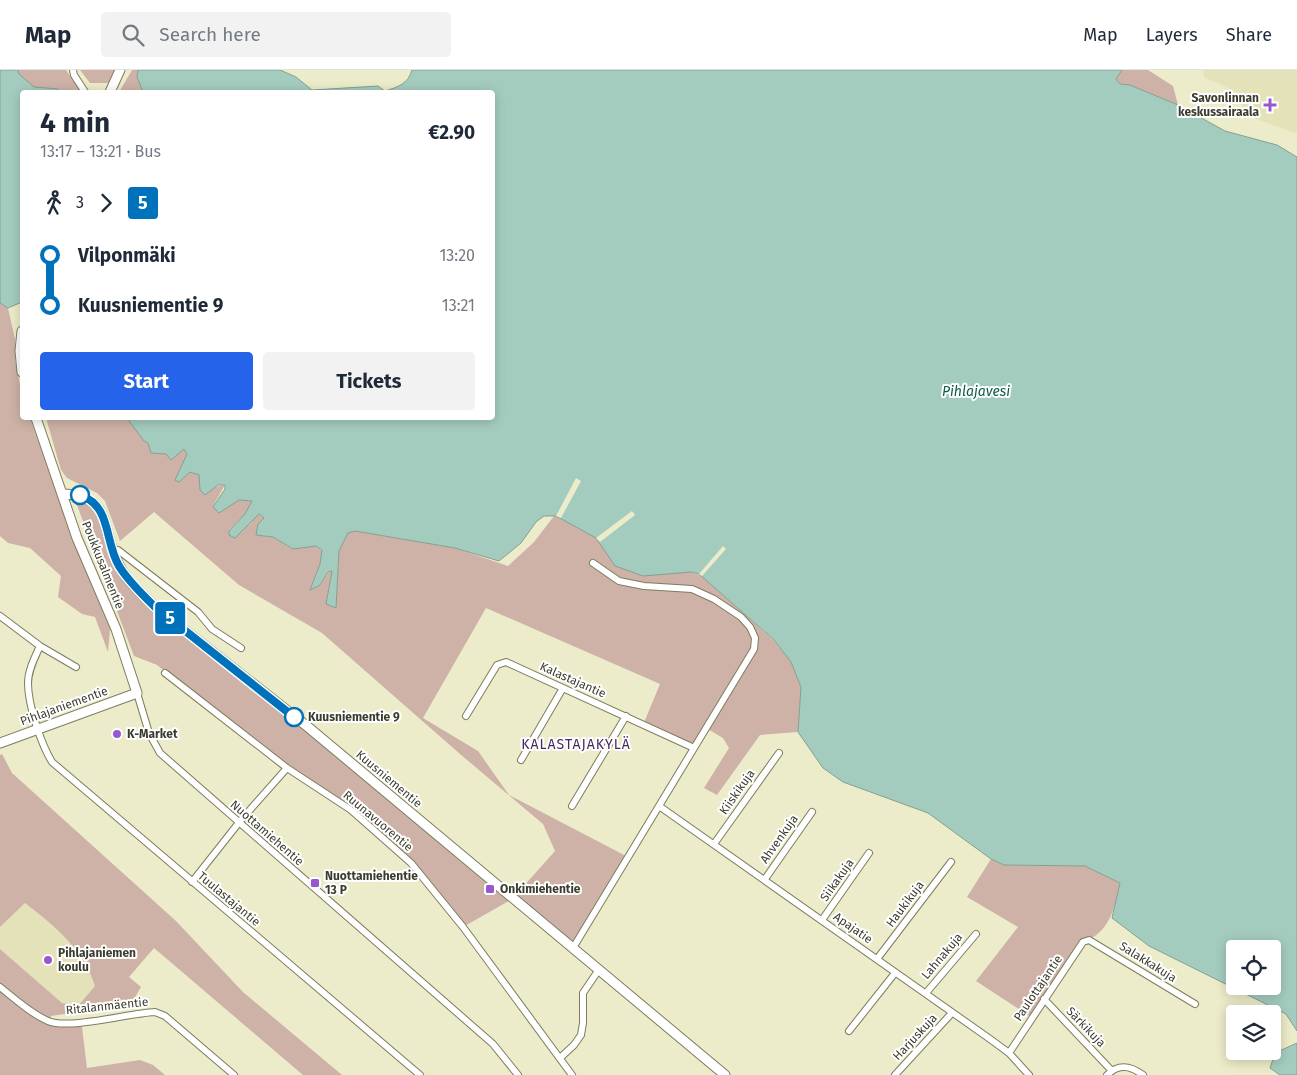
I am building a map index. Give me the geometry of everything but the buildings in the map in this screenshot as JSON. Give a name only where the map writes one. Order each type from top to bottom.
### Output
[{"type":"street","points":[[73,70],[84,90]]},
{"type":"street","points":[[111,90],[120,70]]},
{"type":"street","name":"Poukkusalmentie","points":[[37,420],[78,538],[116,629],[137,693]]},
{"type":"street","name":"Kuusniementie","points":[[62,494],[79,495],[94,501],[101,510],[119,565],[137,589],[154,606],[308,727],[724,1075]]},
{"type":"street","points":[[113,551],[118,550],[130,559],[198,612],[212,629],[241,648]]},
{"type":"street","points":[[573,948],[754,649],[755,638],[750,627],[741,616],[692,588],[654,587],[619,581],[593,563]]},
{"type":"street","points":[[0,616],[40,646],[76,668]]},
{"type":"street","name":"Tuulastajantie","points":[[40,646],[31,666],[28,682],[29,697],[45,751],[52,762],[420,1075]]},
{"type":"street","name":"Kalastajantie","points":[[466,716],[497,665],[501,662],[506,662],[694,748]]},
{"type":"street","name":"Ruunavuorentie","points":[[165,673],[288,768],[350,810],[411,863],[463,927],[572,1075]]},
{"type":"street","points":[[520,760],[563,688]]},
{"type":"street","name":"Pihlajaniementie","points":[[0,743],[137,693]]},
{"type":"street","name":"Nuottamiehentie","points":[[137,693],[149,733],[160,753],[493,1044],[518,1075]]},
{"type":"street","points":[[572,806],[626,716]]},
{"type":"street","name":"Kiiskikuja","points":[[714,844],[779,753]]},
{"type":"street","points":[[192,882],[238,823],[288,768]]},
{"type":"street","name":"Apajatie","points":[[659,806],[1009,1053],[1029,1075]]},
{"type":"street","name":"Ahvenkuja","points":[[764,879],[812,812]]},
{"type":"street","name":"Siikakuja","points":[[822,920],[869,853]]},
{"type":"street","name":"Haukikuja","points":[[877,959],[951,862]]},
{"type":"street","name":"Lahnakuja","points":[[926,994],[976,934]]},
{"type":"street","name":"Paulottajantie","points":[[1009,1053],[1083,942],[1089,940]]},
{"type":"street","name":"Salakkakuja","points":[[1089,940],[1195,1004]]},
{"type":"street","points":[[560,1058],[574,1045],[580,1035],[583,1023],[582,993],[598,971]]},
{"type":"street","points":[[849,1031],[896,973]]},
{"type":"street","name":"Ritalanmäentie","points":[[0,987],[28,1010],[50,1022],[69,1022],[156,1012],[165,1016],[234,1075]]},
{"type":"street","name":"Särkikuja","points":[[1044,999],[1109,1073]]},
{"type":"street","name":"Harjuskuja","points":[[895,1075],[952,1014]]},
{"type":"street","points":[[1109,1073],[1124,1066],[1132,1068],[1143,1075]]},
{"type":"shaded area","points":[[18,70],[66,70],[80,90],[34,87],[18,74]]},
{"type":"shaded area","points":[[80,70],[115,70],[108,83],[90,83]]},
{"type":"shaded area","points":[[132,70],[138,70],[137,77],[142,90],[120,90]]},
{"type":"shaded area","points":[[1122,70],[1148,70],[1173,86],[1178,105],[1130,85],[1120,84],[1116,79]]},
{"type":"shaded area","name":"Savonlinnan keskussairaala","points":[[1203,70],[1297,70],[1297,134],[1241,113],[1245,96],[1204,77]]},
{"type":"shaded area","points":[[0,303],[8,308],[15,339],[15,360],[20,385],[20,420],[31,420],[79,554],[110,629],[108,652],[95,617],[82,614],[58,597],[61,576],[30,548],[8,543],[0,536]]},
{"type":"shaded area","points":[[47,420],[129,420],[148,442],[151,453],[166,454],[184,449],[187,454],[179,482],[190,472],[200,475],[200,490],[225,485],[213,506],[239,500],[253,501],[245,514],[229,530],[249,525],[258,514],[264,518],[258,524],[256,535],[273,537],[292,549],[316,546],[322,551],[320,564],[310,589],[320,585],[329,572],[332,571],[326,604],[336,608],[339,551],[348,532],[355,531],[455,548],[508,566],[534,542],[554,516],[556,516],[600,542],[702,576],[774,641],[791,662],[801,687],[798,732],[760,735],[717,795],[704,788],[729,748],[723,738],[706,728],[694,748],[643,725],[660,684],[486,608],[423,718],[478,751],[509,795],[626,856],[573,948],[512,899],[463,927],[411,863],[351,810],[208,707],[157,665],[134,656],[75,500],[79,498],[94,512],[119,571],[513,898],[555,851],[543,824],[460,754],[322,633],[239,585],[154,512],[120,541],[105,501],[97,493],[67,478],[61,470]]},
{"type":"shaded area","points":[[2,754],[12,773],[176,921],[243,992],[342,1075],[303,1075],[154,948],[129,977],[141,987],[131,1004],[51,1016],[50,1021],[82,1027],[87,1068],[140,1060],[153,1065],[165,1075],[0,1075],[0,949],[62,1003],[78,1006],[95,986],[84,961],[67,939],[25,903],[0,927],[0,755]]},
{"type":"shaded area","points":[[991,859],[1004,865],[1085,866],[1120,883],[1113,910],[1105,926],[1092,938],[1083,942],[1031,1017],[976,981],[1018,927],[967,897]]},
{"type":"shaded area","name":"Pihlajaniemen koulu","points":[[25,903],[57,926],[90,969],[95,986],[78,1007],[62,1003],[0,949],[0,927]]},
{"type":"water","points":[[0,70],[18,70],[19,74],[34,87],[59,90],[20,90],[20,303],[8,308],[0,303]]},
{"type":"water","name":"Pihlajavesi","points":[[138,70],[280,70],[296,77],[312,90],[142,90],[137,77]]},
{"type":"water","name":"Pihlajavesi","points":[[412,70],[1122,70],[1116,79],[1120,84],[1130,85],[1178,105],[1225,131],[1277,145],[1297,157],[1297,1031],[1286,1014],[1281,1012],[1281,1005],[1268,1005],[1248,995],[1281,995],[1281,940],[1226,940],[1226,984],[1149,946],[1112,918],[1120,883],[1085,866],[1004,865],[991,859],[928,813],[843,782],[823,768],[798,732],[801,687],[791,662],[774,640],[699,574],[691,572],[643,576],[615,566],[596,538],[556,516],[544,516],[536,522],[521,543],[499,561],[455,548],[355,531],[348,533],[339,551],[336,608],[326,604],[332,571],[328,572],[320,585],[310,590],[320,564],[322,550],[316,546],[293,549],[273,537],[256,535],[258,524],[264,518],[259,514],[235,538],[229,535],[229,531],[245,514],[252,501],[239,500],[219,513],[213,507],[225,489],[225,485],[218,485],[205,495],[200,490],[199,475],[190,472],[179,482],[175,480],[187,454],[184,449],[171,460],[166,454],[151,453],[148,443],[144,441],[128,420],[495,420],[495,90],[388,90],[405,82]]},
{"type":"water","name":"Pihlajavesi","points":[[378,86],[384,90],[312,90]]},
{"type":"water","points":[[1297,1043],[1297,1075],[1280,1075],[1270,1068],[1273,1060],[1281,1060],[1281,1050]]},
{"type":"pier","points":[[576,478],[581,481],[561,518],[556,516]]},
{"type":"pier","points":[[632,511],[635,515],[600,542],[596,538]]},
{"type":"pier","points":[[723,546],[726,549],[702,576],[699,574]]},
{"type":"bus line","name":"5","points":[[80,495],[94,501],[101,510],[119,565],[137,589],[154,606],[294,717]]},
{"type":"place","name":"Savonlinnan keskussairaala","points":[[1270,105]]},
{"type":"place","name":"Kuusniementie 9","points":[[294,717]]},
{"type":"place","name":"K-Market","points":[[117,734]]},
{"type":"place","name":"Nuottamiehentie 13 P","points":[[315,883]]},
{"type":"place","name":"Onkimiehentie","points":[[490,889]]},
{"type":"place","name":"Pihlajaniemen koulu","points":[[48,960]]},
{"type":"district","name":"KALASTAJAKYLÄ","points":[[576,744]]}]
